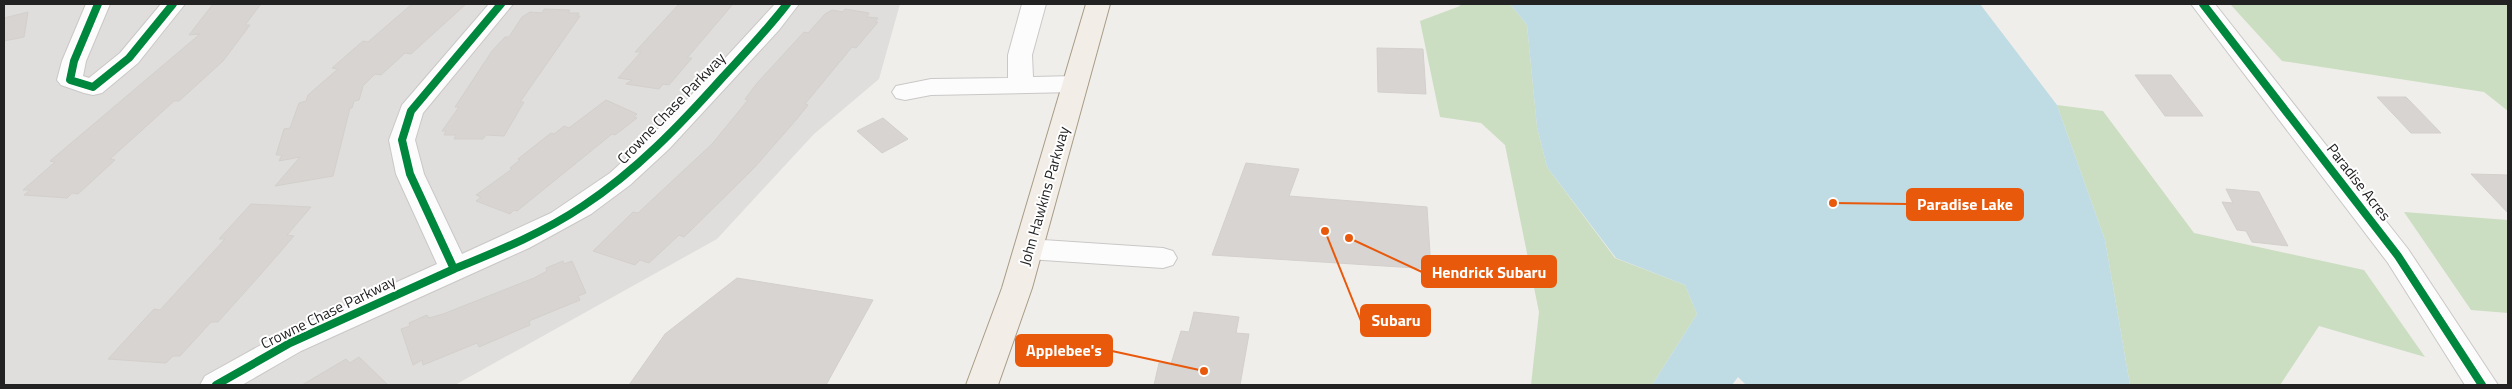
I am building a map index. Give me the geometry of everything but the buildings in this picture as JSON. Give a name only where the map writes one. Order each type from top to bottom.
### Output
[{"type":"main road","name":"John Hawkins Parkway","points":[[982,385],[1017,288],[1098,4]]},
{"type":"street","points":[[98,4],[74,62],[70,80],[93,87],[130,58],[173,4]]},
{"type":"street","points":[[454,269],[410,174],[402,140],[411,110],[501,4]]},
{"type":"street","name":"Crowne Chase Parkway","points":[[216,385],[290,343],[454,269],[509,247],[540,230],[618,181],[649,154],[770,25],[787,4]]},
{"type":"street","points":[[1021,85],[1020,55],[1034,4]]},
{"type":"street","name":"Paradise Acres","points":[[2203,4],[2398,256],[2482,385]]},
{"type":"street","points":[[905,92],[931,87],[1075,84]]},
{"type":"street","points":[[1028,250],[1164,258]]},
{"type":"shaded area","points":[[4,4],[900,4],[879,79],[814,134],[717,239],[455,385],[4,385]]},
{"type":"green space","points":[[1459,4],[1510,4],[1527,25],[1537,127],[1547,167],[1615,258],[1685,285],[1697,314],[1652,385],[1531,385],[1539,312],[1505,145],[1481,123],[1440,117],[1420,21],[1460,6]]},
{"type":"green space","points":[[2230,4],[2508,4],[2508,111],[2484,92],[2282,61]]},
{"type":"green space","points":[[2057,105],[2103,111],[2194,233],[2364,270],[2425,357],[2319,326],[2280,385],[2130,385],[2105,240]]},
{"type":"green space","points":[[2404,212],[2508,220],[2508,313],[2471,310]]},
{"type":"water","points":[[1510,4],[1980,4],[2057,105],[2105,240],[2130,385],[1746,385],[1738,377],[1732,385],[1652,385],[1697,314],[1685,285],[1616,258],[1547,167],[1537,127],[1527,25]]},
{"type":"cycle path","points":[[98,4],[74,61],[70,80],[93,87],[129,58],[173,4]]},
{"type":"cycle path","points":[[501,4],[411,111],[402,140],[410,174],[454,269],[540,231],[582,207],[620,179],[698,105],[771,25],[787,4]]},
{"type":"cycle path","points":[[2203,4],[2398,256],[2482,385]]},
{"type":"cycle path","points":[[216,385],[290,343],[454,269]]},
{"type":"place","name":"Paradise Lake","points":[[1833,203]]},
{"type":"place","name":"Subaru","points":[[1325,231]]},
{"type":"place","name":"Hendrick Subaru","points":[[1349,238]]},
{"type":"place","name":"Applebee's","points":[[1204,371]]}]
